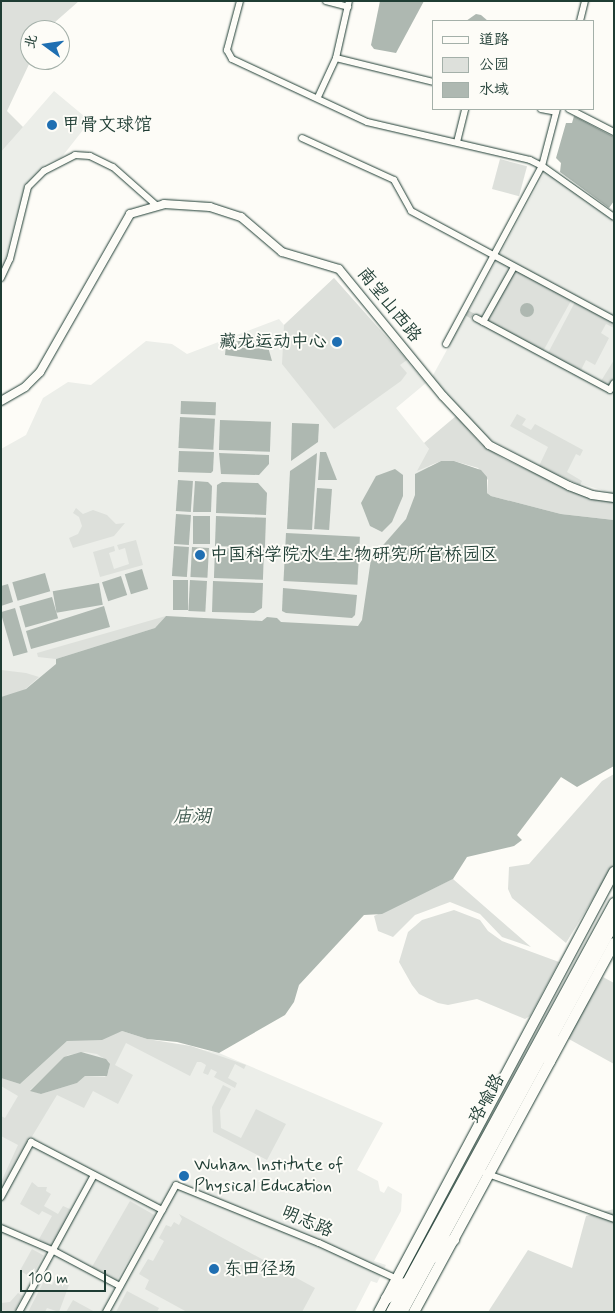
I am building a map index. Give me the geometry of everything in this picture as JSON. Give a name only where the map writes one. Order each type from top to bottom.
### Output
[{"type":"highway","name":"珞喻路","points":[[401,1312],[474,1168],[614,903]]},
{"type":"highway","name":"珞喻路","points":[[391,1312],[410,1276],[558,1026],[614,921]]},
{"type":"highway","points":[[549,1061],[558,1026]]},
{"type":"highway","points":[[427,1264],[453,1239]]},
{"type":"highway","points":[[386,1298],[410,1276]]},
{"type":"main road","points":[[414,1312],[453,1239],[474,1168],[568,962],[570,949],[614,872]]},
{"type":"main road","points":[[379,1312],[396,1279],[549,1061],[614,943]]},
{"type":"street","points":[[240,1],[228,50],[232,59],[318,97],[367,122],[456,142],[542,166],[614,217]]},
{"type":"street","points":[[318,97],[336,58],[349,4],[326,1]]},
{"type":"street","points":[[580,20],[585,1]]},
{"type":"street","points":[[336,58],[432,82]]},
{"type":"street","points":[[456,142],[465,110]]},
{"type":"street","points":[[571,110],[614,132]]},
{"type":"street","points":[[446,344],[465,312],[542,166],[556,111]]},
{"type":"street","points":[[302,138],[394,180],[411,211],[614,320]]},
{"type":"street","points":[[1,278],[10,259],[28,187],[44,171],[75,155],[90,156],[114,167],[156,205]]},
{"type":"street","name":"南望山西路","points":[[1,401],[25,387],[40,372],[128,216],[136,210],[156,205],[190,205],[232,213],[282,252],[336,267],[444,396],[489,444],[569,486],[598,497],[614,498]]},
{"type":"street","points":[[484,322],[514,266]]},
{"type":"street","points":[[476,318],[610,390],[614,383]]},
{"type":"street","points":[[1,1197],[31,1142],[162,1210],[106,1312]]},
{"type":"street","points":[[474,1168],[614,1219]]},
{"type":"street","points":[[19,1312],[94,1175]]},
{"type":"street","name":"明志路","points":[[162,1210],[176,1185],[319,1243],[396,1279]]},
{"type":"street","points":[[1,1228],[52,1250],[120,1286]]},
{"type":"shaded area","points":[[54,91],[90,121],[61,158],[46,163],[25,186],[1,275],[1,152]]},
{"type":"shaded area","points":[[545,172],[614,221],[614,494],[560,477],[484,436],[432,377]]},
{"type":"shaded area","name":"中国科学院水生生物研究所官桥园区","points":[[334,278],[426,383],[396,408],[429,449],[430,484],[368,626],[1,708],[1,449],[26,435],[43,398],[68,382],[91,385],[146,341],[172,344],[187,354],[279,319],[284,325]]},
{"type":"shaded area","name":"Wuhan Institute of Physical Education","points":[[147,1039],[219,1053],[383,1123],[357,1170],[378,1181],[380,1191],[384,1193],[388,1186],[402,1194],[401,1211],[374,1261],[386,1265],[377,1283],[371,1281],[355,1312],[1,1312],[1,1078],[69,1040]]},
{"type":"green space","points":[[1,1],[79,1],[57,20],[20,20],[20,70],[26,70],[7,111],[23,127],[1,152]]},
{"type":"green space","points":[[500,159],[527,166],[519,196],[492,189]]},
{"type":"green space","points":[[516,270],[571,301],[542,352],[487,322]]},
{"type":"green space","name":"藏龙运动中心","points":[[334,278],[407,360],[400,365],[407,373],[401,381],[334,429],[282,364],[284,325]]},
{"type":"green space","points":[[575,302],[614,323],[614,328],[606,324],[601,333],[609,338],[595,365],[586,360],[581,370],[548,353]]},
{"type":"green space","points":[[614,360],[614,379],[610,386],[601,381]]},
{"type":"green space","points":[[517,414],[526,419],[522,425],[531,430],[535,424],[583,450],[580,456],[576,454],[567,472],[582,481],[580,485],[539,466],[548,447],[510,426]]},
{"type":"green space","points":[[456,416],[481,444],[504,459],[589,498],[614,502],[614,520],[561,514],[491,496],[487,493],[488,480],[478,468],[454,461],[441,461],[417,471],[429,449],[424,443]]},
{"type":"green space","points":[[76,508],[83,514],[93,510],[107,515],[116,524],[125,523],[114,536],[73,548],[69,538],[78,534],[82,526],[79,517],[73,513]]},
{"type":"green space","points":[[136,540],[143,565],[100,577],[93,552],[114,546],[115,551],[109,553],[114,569],[129,564],[125,548],[119,550],[117,545]]},
{"type":"green space","points":[[166,616],[155,628],[56,659],[38,657],[37,653]]},
{"type":"green space","points":[[1,670],[26,673],[39,677],[22,692],[1,697]]},
{"type":"green space","points":[[614,774],[614,864],[566,943],[512,898],[508,889],[509,867],[529,864],[602,781]]},
{"type":"green space","points":[[453,879],[531,947],[502,937],[480,914],[450,902],[415,915],[393,937],[378,931],[374,916]]},
{"type":"green space","points":[[454,910],[480,920],[488,931],[502,941],[559,962],[530,1016],[525,1019],[477,999],[448,1005],[438,1003],[419,994],[412,985],[399,962],[408,932],[422,920]]},
{"type":"green space","points":[[603,977],[614,983],[614,1064],[567,1038]]},
{"type":"green space","points":[[122,1031],[147,1039],[191,1046],[246,1065],[244,1069],[235,1064],[228,1078],[237,1083],[235,1088],[214,1077],[217,1072],[211,1069],[208,1075],[203,1073],[206,1065],[201,1062],[197,1062],[190,1076],[126,1043],[115,1065],[133,1075],[118,1104],[93,1091],[84,1108],[57,1095],[4,1183],[1,1182],[18,1145],[1,1136],[1,1116],[5,1118],[18,1096],[1,1086],[1,1078],[20,1084],[67,1041]],"holes":[[[85,1052],[97,1054],[109,1062],[109,1070],[105,1077],[85,1076],[77,1083],[41,1094],[30,1090],[68,1055]]]},
{"type":"green space","points":[[223,1085],[231,1089],[220,1110],[221,1128],[241,1138],[256,1109],[286,1124],[267,1160],[213,1132],[212,1107]]},
{"type":"green space","points":[[32,1182],[38,1187],[47,1187],[46,1191],[51,1194],[44,1206],[58,1214],[63,1206],[72,1210],[52,1247],[39,1239],[52,1216],[42,1211],[39,1215],[20,1204]]},
{"type":"green space","points":[[130,1201],[154,1215],[116,1282],[92,1268]]},
{"type":"green space","points":[[614,1209],[614,1312],[488,1312],[528,1250],[572,1268],[586,1216]]},
{"type":"green space","name":"东田径场","points":[[179,1214],[315,1288],[302,1312],[187,1312],[145,1289],[149,1280],[139,1274],[148,1259],[153,1261],[164,1241],[159,1238],[166,1225],[171,1227],[174,1222],[179,1225],[182,1219]]},
{"type":"green space","points":[[32,1249],[43,1255],[31,1277],[20,1271]]},
{"type":"green space","points":[[56,1278],[69,1285],[59,1312],[47,1308],[45,1312],[28,1312],[44,1281],[52,1285]]},
{"type":"green space","points":[[127,1291],[159,1308],[157,1312],[116,1312]]},
{"type":"green space","points":[[18,1293],[23,1296],[14,1312],[1,1310],[1,1303],[10,1302]]},
{"type":"green space","points":[[73,1300],[95,1312],[66,1312]]},
{"type":"water","points":[[380,1],[424,1],[396,53],[374,49],[371,45]]},
{"type":"water","points":[[476,14],[481,15],[487,20],[467,20]]},
{"type":"water","points":[[574,116],[614,137],[614,201],[609,208],[560,172],[561,163],[556,158],[566,123],[572,123]]},
{"type":"water","points":[[527,303],[532,305],[534,310],[532,315],[527,317],[522,315],[520,310],[522,305]]},
{"type":"water","points":[[264,333],[272,361],[225,355],[226,345]]},
{"type":"water","points":[[181,401],[216,402],[216,415],[181,414]]},
{"type":"water","points":[[180,417],[215,419],[213,450],[178,448]]},
{"type":"water","points":[[220,420],[271,422],[270,452],[219,450]]},
{"type":"water","points":[[292,423],[319,424],[318,442],[291,461]]},
{"type":"water","points":[[179,451],[214,452],[213,471],[211,473],[178,472]]},
{"type":"water","points":[[320,452],[326,452],[337,480],[318,480]]},
{"type":"water","points":[[219,453],[269,455],[269,464],[259,475],[221,474]]},
{"type":"water","points":[[317,453],[312,530],[287,529],[290,471]]},
{"type":"water","name":"庙湖","points":[[441,461],[454,461],[481,470],[487,477],[487,493],[491,496],[561,514],[614,520],[614,766],[577,787],[561,777],[517,835],[522,840],[514,846],[467,857],[453,879],[382,914],[364,915],[299,985],[294,1002],[285,1015],[219,1053],[177,1042],[147,1039],[122,1031],[102,1040],[67,1041],[20,1084],[1,1078],[1,697],[26,689],[56,664],[56,659],[155,628],[166,616],[262,621],[267,617],[277,618],[281,622],[358,626],[362,620],[371,559],[406,519],[415,495],[415,474]]},
{"type":"water","points":[[395,469],[403,475],[403,496],[392,522],[382,532],[370,526],[361,503],[376,476]]},
{"type":"water","points":[[178,480],[193,481],[191,512],[176,511]]},
{"type":"water","points":[[195,481],[208,482],[212,486],[211,512],[193,512]]},
{"type":"water","points":[[222,482],[258,483],[267,493],[266,515],[216,513],[217,485]]},
{"type":"water","points":[[317,488],[332,489],[329,530],[314,529]]},
{"type":"water","points":[[176,514],[191,515],[189,545],[174,544]]},
{"type":"water","points":[[193,516],[210,516],[210,544],[193,544]]},
{"type":"water","points":[[216,516],[266,518],[265,548],[215,546]]},
{"type":"water","points":[[286,533],[360,537],[357,585],[283,581]]},
{"type":"water","points":[[174,546],[189,547],[187,577],[172,576]]},
{"type":"water","points":[[192,547],[209,548],[207,578],[190,577]]},
{"type":"water","points":[[215,548],[264,550],[263,580],[214,578]]},
{"type":"water","points":[[142,569],[148,589],[131,594],[125,574]]},
{"type":"water","points":[[45,573],[50,591],[18,601],[12,582]]},
{"type":"water","points":[[121,576],[127,595],[108,601],[102,582]]},
{"type":"water","points":[[173,580],[188,580],[188,610],[173,610]]},
{"type":"water","points":[[190,580],[207,581],[205,612],[188,611]]},
{"type":"water","points":[[213,581],[263,583],[262,608],[254,613],[212,612]]},
{"type":"water","points":[[99,583],[103,605],[57,613],[53,591]]},
{"type":"water","points":[[8,584],[13,602],[1,606],[1,586]]},
{"type":"water","points":[[283,588],[357,595],[355,615],[352,618],[286,613],[282,611]]},
{"type":"water","points":[[52,597],[58,618],[25,628],[19,606]]},
{"type":"water","points":[[104,606],[110,627],[31,649],[26,631]]},
{"type":"water","points":[[15,608],[28,652],[13,656],[1,612]]},
{"type":"water","points":[[81,1052],[106,1059],[110,1064],[107,1076],[85,1076],[77,1083],[41,1094],[30,1091],[64,1057]]},
{"type":"tunnel","points":[[467,313],[476,318]]},
{"type":"place","name":"甲骨文球馆","points":[[52,125]]},
{"type":"place","name":"藏龙运动中心","points":[[337,342]]},
{"type":"place","name":"中国科学院水生生物研究所官桥园区","points":[[200,555]]},
{"type":"place","name":"Wuhan Institute of Physical Education","points":[[184,1176]]},
{"type":"place","name":"东田径场","points":[[214,1269]]}]
